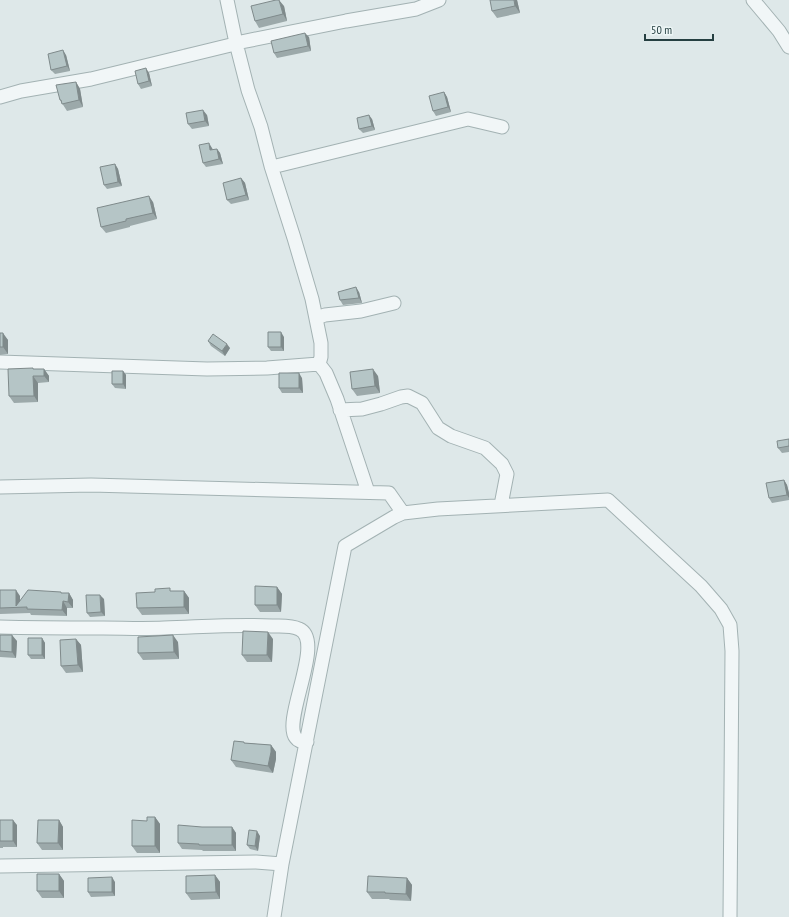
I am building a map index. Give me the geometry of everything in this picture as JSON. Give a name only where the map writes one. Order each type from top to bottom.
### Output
[{"type":"street","points":[[227,0],[248,90],[261,127],[312,299],[321,343],[321,357],[319,364]]},
{"type":"street","points":[[0,97],[21,91],[90,78],[237,43],[346,21],[416,9],[439,0]]},
{"type":"street","points":[[753,0],[779,31],[789,47]]},
{"type":"street","points":[[272,167],[468,119],[502,127]]},
{"type":"street","points":[[316,318],[325,315],[361,311],[394,303]]},
{"type":"street","points":[[0,362],[207,369],[267,368],[319,364]]},
{"type":"street","points":[[319,364],[326,373],[368,492]]},
{"type":"street","points":[[340,410],[362,409],[408,396],[422,403],[438,428],[451,436],[486,448],[502,464],[507,474],[501,506]]},
{"type":"street","points":[[0,488],[91,485],[389,493],[403,513]]},
{"type":"street","points":[[274,917],[282,864],[345,546],[403,513],[438,509],[608,500],[701,586],[722,609],[730,625],[732,651],[730,917]]},
{"type":"street","points":[[0,627],[162,628],[256,625],[288,626],[300,629],[306,634],[308,656],[303,681],[294,712],[293,731],[294,737],[299,741],[306,742]]},
{"type":"street","points":[[0,866],[256,862],[282,864]]},
{"type":"building","points":[[279,0],[283,14],[255,21],[251,6]]},
{"type":"building","points":[[490,0],[514,0],[515,6],[492,11]]},
{"type":"building","points":[[305,33],[308,46],[274,53],[271,41]]},
{"type":"building","points":[[63,50],[67,66],[51,70],[48,54]]},
{"type":"building","points":[[146,68],[149,81],[138,84],[135,71]]},
{"type":"building","points":[[76,82],[79,100],[62,104],[56,85]]},
{"type":"building","points":[[444,92],[448,107],[433,111],[429,96]]},
{"type":"building","points":[[203,110],[205,121],[188,124],[186,113]]},
{"type":"building","points":[[369,115],[372,126],[359,129],[357,118]]},
{"type":"building","points":[[209,143],[210,150],[217,149],[219,159],[203,163],[199,145]]},
{"type":"building","points":[[115,164],[118,182],[104,185],[100,167]]},
{"type":"building","points":[[241,178],[246,195],[227,200],[223,183]]},
{"type":"building","points":[[149,196],[153,213],[126,219],[126,221],[101,227],[97,208]]},
{"type":"building","points":[[356,287],[359,298],[340,300],[338,292]]},
{"type":"building","points":[[268,332],[281,332],[281,347],[268,347]]},
{"type":"building","points":[[0,333],[3,333],[3,347],[0,347]]},
{"type":"building","points":[[213,334],[227,344],[222,351],[208,341]]},
{"type":"building","points":[[8,369],[44,369],[44,376],[33,376],[34,396],[9,396]]},
{"type":"building","points":[[373,369],[375,386],[352,389],[350,372]]},
{"type":"building","points":[[112,371],[123,371],[123,384],[112,384]]},
{"type":"building","points":[[279,373],[299,373],[299,388],[279,388]]},
{"type":"building","points":[[789,439],[789,446],[778,448],[777,441]]},
{"type":"building","points":[[784,480],[787,495],[769,498],[766,483]]},
{"type":"building","points":[[255,586],[277,587],[277,605],[255,605]]},
{"type":"building","points":[[170,588],[170,591],[184,591],[184,607],[137,608],[136,593],[155,592],[155,589]]},
{"type":"building","points":[[0,590],[16,590],[16,606],[28,590],[69,593],[68,602],[63,601],[62,610],[27,609],[27,607],[0,608]]},
{"type":"building","points":[[86,595],[100,595],[101,612],[87,613]]},
{"type":"building","points":[[243,631],[268,632],[267,655],[242,655]]},
{"type":"building","points":[[0,635],[12,635],[12,652],[0,651]]},
{"type":"building","points":[[173,635],[174,652],[138,653],[138,637]]},
{"type":"building","points":[[28,638],[42,638],[42,655],[28,655]]},
{"type":"building","points":[[76,639],[78,665],[61,666],[60,640]]},
{"type":"building","points":[[234,741],[271,745],[268,766],[231,760]]},
{"type":"building","points":[[147,817],[155,817],[155,846],[132,846],[132,820],[147,821]]},
{"type":"building","points":[[0,820],[13,820],[13,841],[0,841]]},
{"type":"building","points":[[38,820],[59,820],[58,843],[37,843]]},
{"type":"building","points":[[178,825],[232,827],[232,845],[199,845],[178,843]]},
{"type":"building","points":[[249,830],[257,831],[255,846],[247,845]]},
{"type":"building","points":[[37,874],[59,874],[59,891],[37,891]]},
{"type":"building","points":[[215,875],[216,892],[186,893],[186,876]]},
{"type":"building","points":[[368,876],[407,878],[406,894],[367,892]]},
{"type":"building","points":[[112,877],[112,892],[88,892],[88,878]]}]
